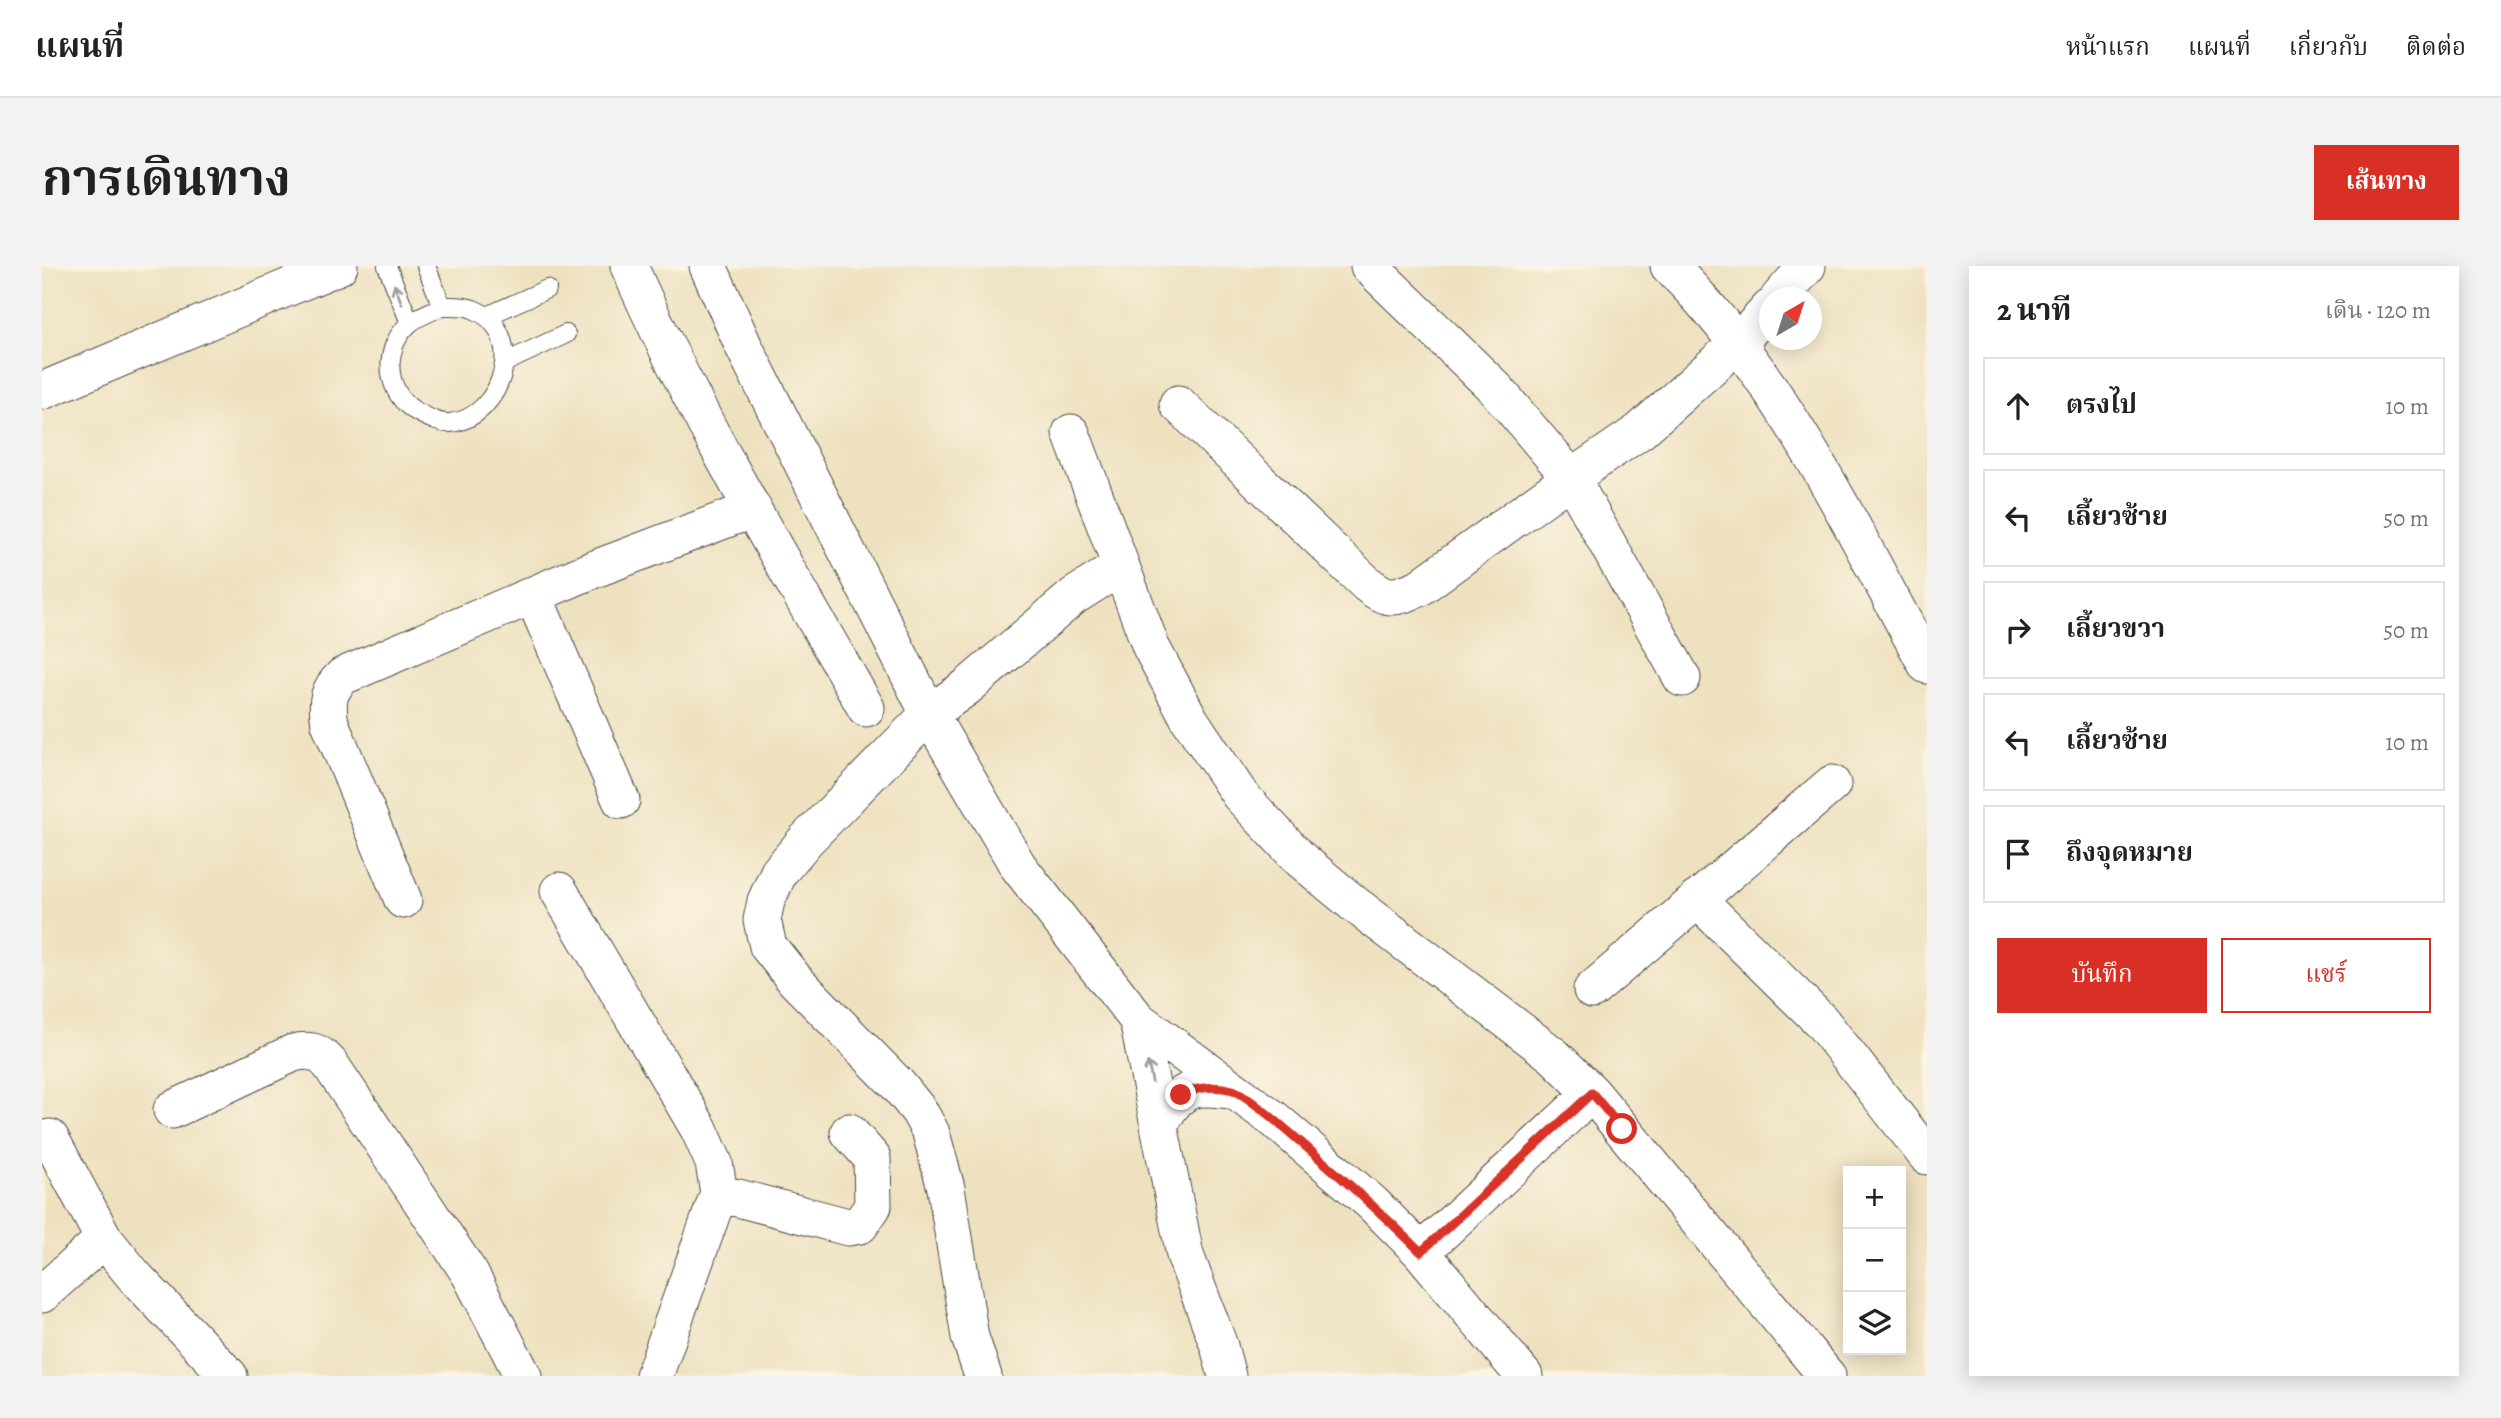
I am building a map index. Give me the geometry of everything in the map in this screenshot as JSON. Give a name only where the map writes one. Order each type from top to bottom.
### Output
[{"type":"street","points":[[42,391],[339,266]]},
{"type":"street","points":[[629,266],[698,412],[866,708]]},
{"type":"street","points":[[708,266],[744,347],[929,714],[1018,866],[1139,1020],[1275,1120],[1372,1203],[1421,1252],[1524,1376]]},
{"type":"street","points":[[1369,266],[1496,389],[1571,478],[1682,678]]},
{"type":"street","points":[[1669,266],[1737,344],[1798,432],[1927,665]]},
{"type":"street","points":[[1789,287],[1807,266]]},
{"type":"street","points":[[1178,404],[1367,584],[1382,596],[1396,597],[1419,588],[1640,431],[1737,344],[1759,319]]},
{"type":"street","points":[[1071,433],[1151,647],[1190,720],[1240,795],[1300,859],[1554,1056],[1592,1093],[1827,1376]]},
{"type":"street","points":[[403,900],[330,723],[327,704],[332,686],[343,676],[533,595],[753,509]]},
{"type":"street","points":[[983,1376],[970,1337],[946,1188],[925,1122],[898,1085],[795,981],[768,946],[762,920],[766,901],[779,872],[806,840],[929,714],[1074,597],[1120,567]]},
{"type":"street","points":[[533,595],[621,800]]},
{"type":"street","points":[[1592,990],[1832,783]]},
{"type":"street","points":[[559,891],[699,1129],[714,1163],[719,1193],[654,1376]]},
{"type":"street","points":[[1698,899],[1821,1021],[1927,1156]]},
{"type":"street","points":[[1139,1020],[1185,1255],[1219,1346],[1227,1376]]},
{"type":"street","points":[[172,1110],[293,1053],[307,1049],[322,1055],[330,1063],[470,1275],[523,1376]]},
{"type":"street","points":[[1160,1124],[1171,1104],[1181,1095],[1196,1088],[1214,1087],[1236,1091]]},
{"type":"street","points":[[1421,1252],[1592,1093]]},
{"type":"street","points":[[719,1193],[848,1227],[860,1225],[873,1206],[872,1158],[849,1132]]},
{"type":"street","points":[[50,1138],[104,1239],[135,1277],[229,1376]]},
{"type":"street","points":[[42,1294],[104,1239]]},
{"type":"lane","points":[[387,266],[410,323]]},
{"type":"lane","points":[[426,266],[442,306]]},
{"type":"lane","points":[[486,316],[547,289]]},
{"type":"lane","points":[[442,306],[472,308],[496,326],[506,349],[506,362],[497,387],[483,407],[467,418],[449,423],[433,420],[412,410],[397,393],[390,370],[390,355],[396,339],[410,323],[442,306]]},
{"type":"lane","points":[[506,362],[566,334]]},
{"type":"route","points":[[1181,1095],[1196,1088],[1214,1087],[1236,1091],[1275,1120],[1372,1203],[1421,1252],[1592,1093],[1622,1129]]}]
